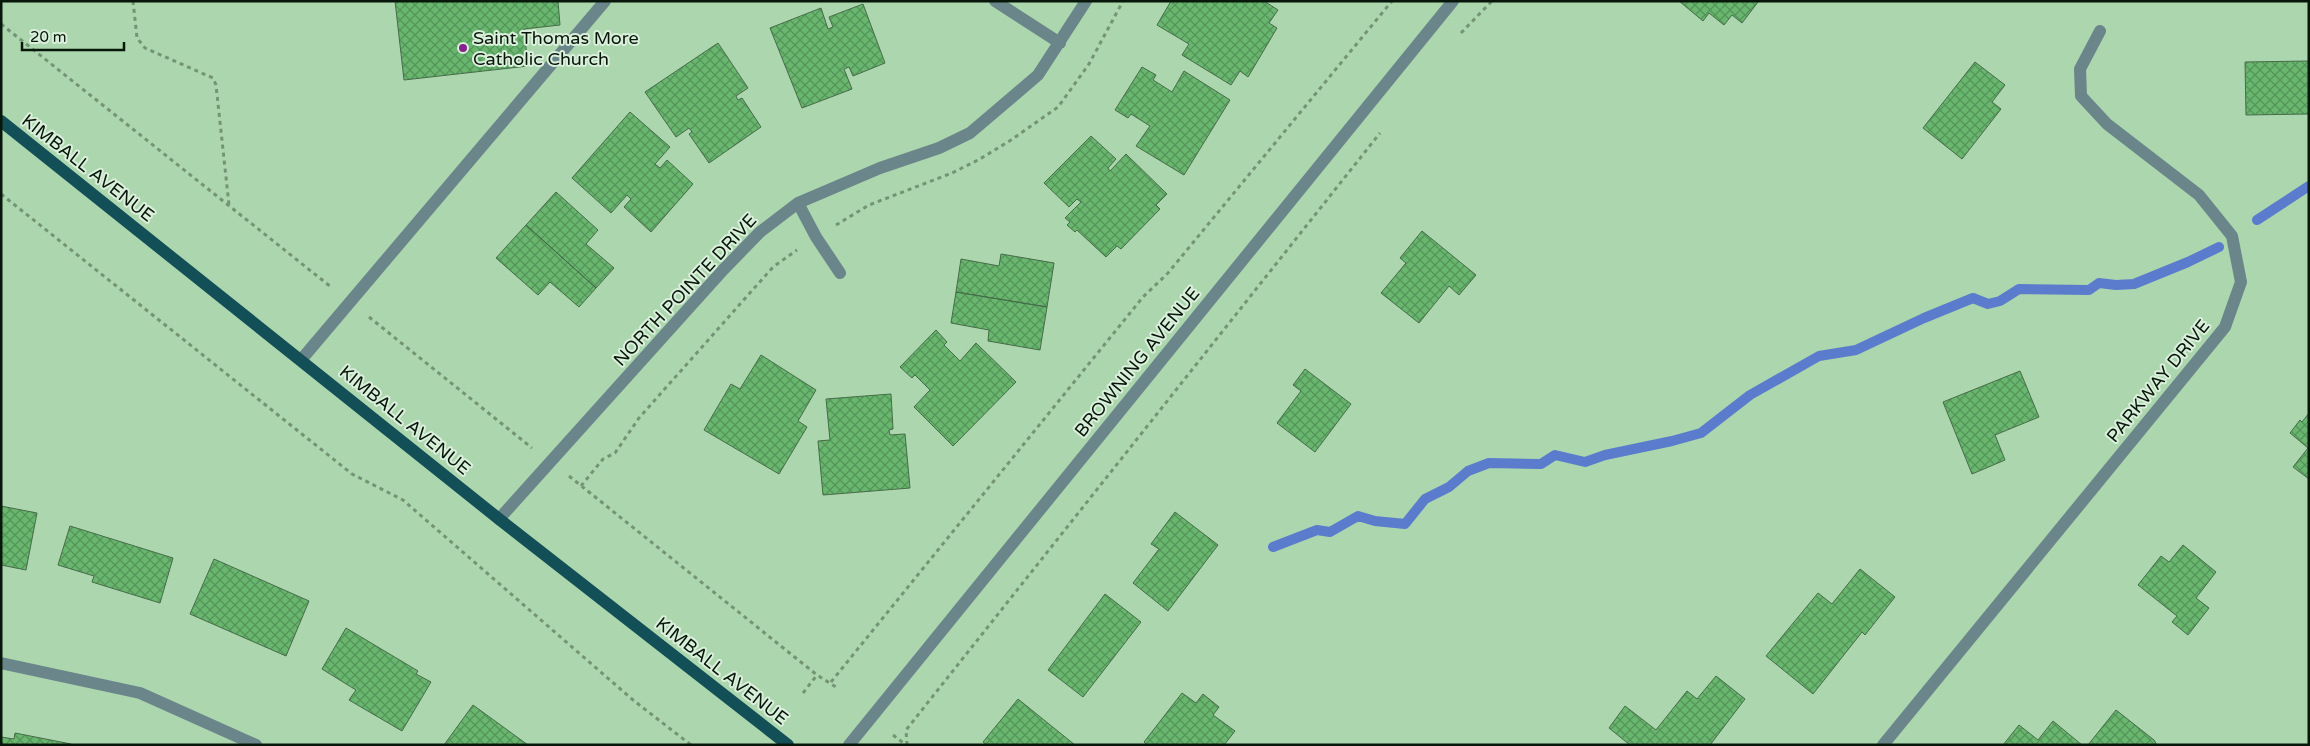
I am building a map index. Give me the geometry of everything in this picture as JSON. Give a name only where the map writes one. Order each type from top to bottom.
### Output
[{"type":"main road","name":"KIMBALL AVENUE","points":[[1,122],[499,519],[788,745]]},
{"type":"street","points":[[301,360],[605,1]]},
{"type":"street","points":[[995,1],[1060,43]]},
{"type":"street","name":"NORTH POINTE DRIVE","points":[[499,519],[723,270],[760,232],[798,203],[880,168],[939,148],[970,133],[1038,75],[1086,1]]},
{"type":"street","name":"BROWNING AVENUE","points":[[849,745],[1453,1]]},
{"type":"street","name":"PARKWAY DRIVE","points":[[1883,745],[2225,327],[2241,282],[2232,236],[2199,195],[2107,124],[2081,96],[2080,69],[2100,31]]},
{"type":"street","points":[[798,203],[816,237],[840,273]]},
{"type":"street","points":[[1,663],[140,693],[256,745]]},
{"type":"path","points":[[133,1],[137,38],[145,48],[213,78],[216,85],[229,206]]},
{"type":"path","points":[[582,486],[603,459],[615,452],[640,418],[773,267],[816,237],[869,205],[952,173],[1011,140],[1058,107],[1090,64],[1124,1]]},
{"type":"path","points":[[831,682],[1143,297],[1168,273],[1392,1]]},
{"type":"path","points":[[1460,34],[1492,1]]},
{"type":"path","points":[[1,24],[582,486],[816,675],[831,682],[839,689]]},
{"type":"path","points":[[906,745],[906,730],[1386,126]]},
{"type":"path","points":[[1,194],[352,474],[403,500],[633,700],[691,745]]},
{"type":"path","points":[[803,693],[816,675]]},
{"type":"path","points":[[893,734],[906,745]]},
{"type":"building","name":"Saint Thomas More Catholic Church","points":[[395,1],[558,1],[560,25],[524,29],[528,66],[404,80]]},
{"type":"building","points":[[1171,1],[1264,1],[1278,10],[1269,23],[1277,28],[1248,77],[1240,71],[1231,85],[1182,55],[1189,44],[1157,25]]},
{"type":"building","points":[[1679,1],[1758,2],[1742,23],[1732,15],[1724,25],[1709,13],[1703,21]]},
{"type":"building","points":[[863,4],[885,63],[853,76],[849,67],[844,69],[852,89],[802,108],[770,28],[821,8],[828,29],[833,27],[829,17]]},
{"type":"building","points":[[718,43],[748,88],[736,96],[738,100],[742,98],[761,127],[709,163],[689,134],[692,132],[689,128],[676,137],[645,92]]},
{"type":"building","points":[[2309,61],[2309,114],[2246,115],[2245,62]]},
{"type":"building","points":[[1975,62],[2005,85],[1992,102],[2001,109],[1962,159],[1923,128]]},
{"type":"building","points":[[1142,67],[1156,75],[1153,80],[1172,92],[1184,71],[1230,100],[1184,175],[1136,146],[1150,126],[1131,114],[1128,118],[1115,110]]},
{"type":"building","points":[[630,112],[670,147],[655,164],[660,168],[667,160],[693,184],[651,232],[624,207],[631,199],[627,195],[611,213],[572,178]]},
{"type":"building","points":[[1091,136],[1116,159],[1108,168],[1110,171],[1126,154],[1167,194],[1156,205],[1160,209],[1121,249],[1117,246],[1106,257],[1077,230],[1075,232],[1067,225],[1070,222],[1065,218],[1081,202],[1077,199],[1069,207],[1044,183]]},
{"type":"building","points":[[556,192],[598,230],[586,244],[614,268],[596,288],[526,225]]},
{"type":"building","points":[[526,225],[596,288],[579,307],[550,282],[538,295],[496,258]]},
{"type":"building","points":[[1422,231],[1476,275],[1459,295],[1449,286],[1419,323],[1381,293],[1406,263],[1400,258]]},
{"type":"building","points":[[1001,254],[1054,263],[1047,307],[956,292],[961,259],[999,266]]},
{"type":"building","points":[[956,292],[1047,307],[1040,350],[988,341],[989,330],[951,323]]},
{"type":"building","points":[[936,330],[947,342],[944,345],[960,361],[976,343],[1016,382],[953,446],[914,407],[930,390],[915,375],[912,378],[900,367]]},
{"type":"building","points":[[761,355],[816,390],[798,421],[807,427],[779,474],[704,430],[731,384],[740,389]]},
{"type":"building","points":[[1305,369],[1351,404],[1315,452],[1277,423],[1301,391],[1293,385]]},
{"type":"building","points":[[2020,371],[2039,417],[1995,435],[2005,460],[1972,474],[1943,402]]},
{"type":"building","points":[[891,394],[893,429],[889,430],[890,435],[905,434],[910,488],[823,495],[818,441],[830,440],[826,399]]},
{"type":"building","points":[[2309,413],[2309,479],[2293,467],[2308,448],[2290,433],[2300,420],[2302,422]]},
{"type":"building","points":[[1,506],[37,513],[26,570],[1,565]]},
{"type":"building","points":[[1175,512],[1218,545],[1168,611],[1133,583],[1159,549],[1151,544]]},
{"type":"building","points":[[70,526],[173,558],[160,603],[92,582],[94,576],[58,565]]},
{"type":"building","points":[[2183,545],[2216,572],[2196,598],[2209,608],[2188,635],[2172,622],[2177,616],[2138,585],[2161,556],[2169,562]]},
{"type":"building","points":[[214,559],[309,601],[286,656],[190,614]]},
{"type":"building","points":[[1860,569],[1895,597],[1865,635],[1862,632],[1813,694],[1766,656],[1818,593],[1832,604]]},
{"type":"building","points":[[1105,594],[1141,622],[1083,697],[1048,670]]},
{"type":"building","points":[[346,628],[418,671],[416,674],[431,682],[402,731],[349,700],[356,690],[322,669]]},
{"type":"building","points":[[1716,676],[1745,699],[1710,745],[1630,745],[1609,728],[1625,706],[1656,730],[1687,691],[1697,699]]},
{"type":"building","points":[[1182,693],[1196,703],[1203,694],[1219,707],[1213,715],[1235,731],[1224,745],[1147,745],[1144,742]]},
{"type":"building","points":[[1018,699],[1075,745],[987,745],[983,742]]},
{"type":"building","points":[[473,705],[528,745],[444,745]]},
{"type":"building","points":[[2116,710],[2154,740],[2157,745],[2088,745]]},
{"type":"building","points":[[2053,721],[2082,745],[2003,745],[2019,725],[2038,740]]},
{"type":"building","points":[[15,733],[71,745],[1,745],[1,737],[14,739]]},
{"type":"waterway","points":[[2257,220],[2309,186]]},
{"type":"waterway","points":[[1273,547],[1317,530],[1330,532],[1358,516],[1375,521],[1405,524],[1425,499],[1449,487],[1468,471],[1489,463],[1541,464],[1555,455],[1585,462],[1605,455],[1701,433],[1750,395],[1819,356],[1856,350],[1924,318],[1973,298],[1988,304],[2000,301],[2019,289],[2089,290],[2099,283],[2116,285],[2134,284],[2219,247]]},
{"type":"place","name":"Saint Thomas More Catholic Church","points":[[463,48]]}]
